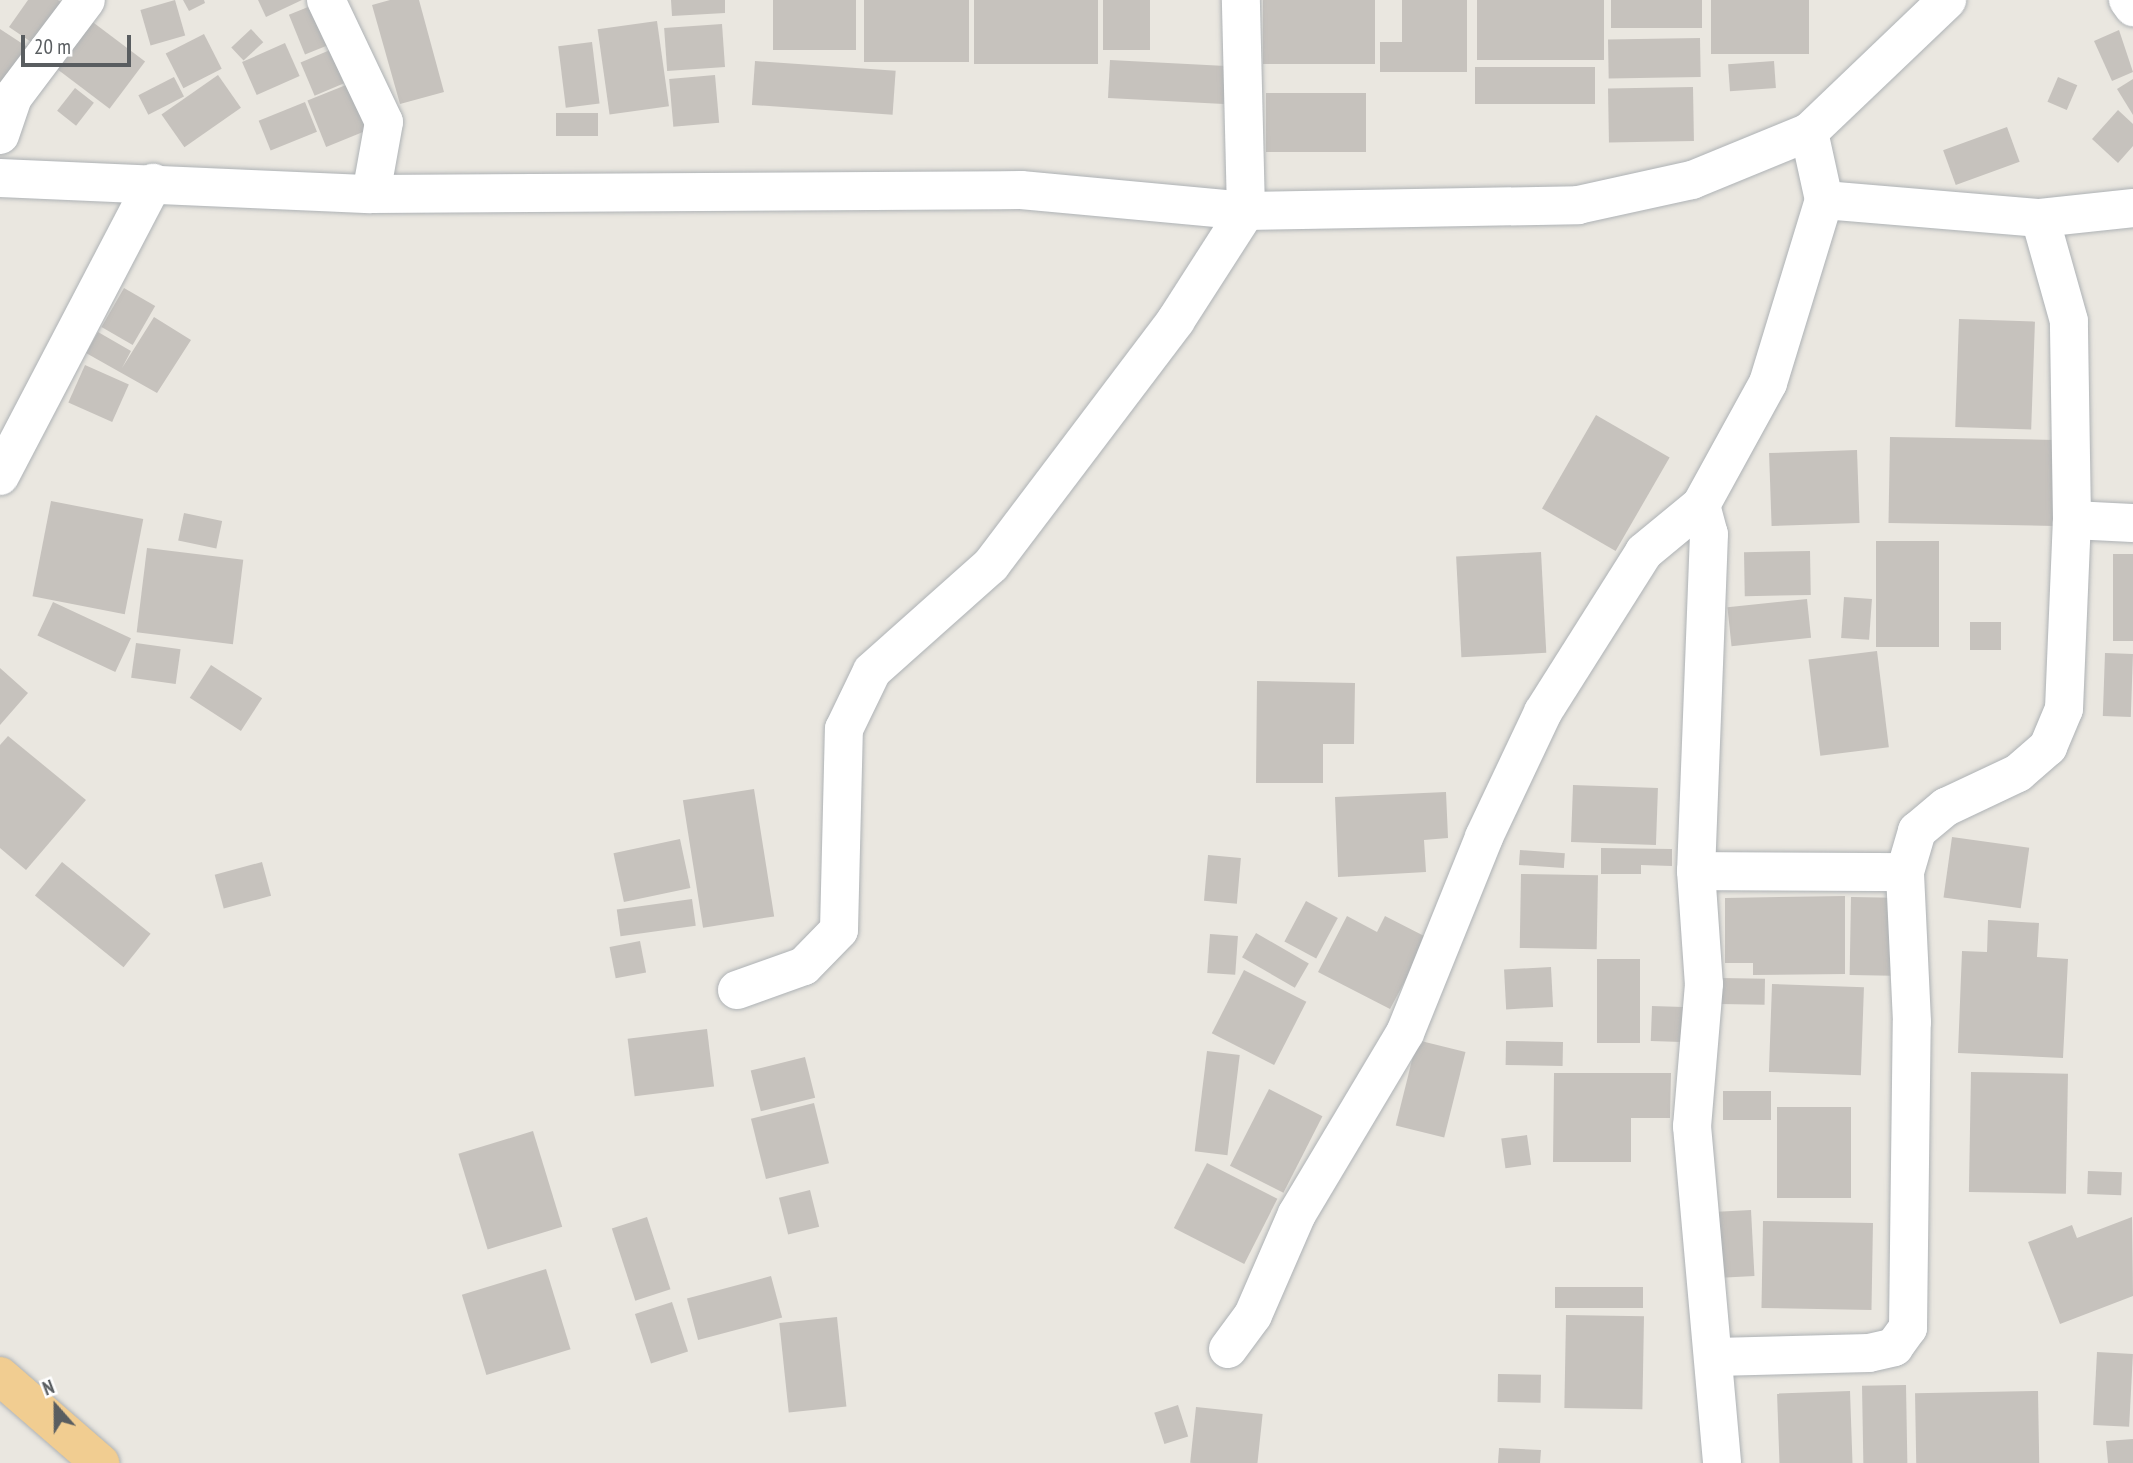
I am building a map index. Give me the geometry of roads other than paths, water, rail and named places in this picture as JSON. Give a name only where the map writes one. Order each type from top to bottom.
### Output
[{"type":"highway","points":[[0,1376],[100,1463]]},
{"type":"street","points":[[0,135],[13,97],[86,0]]},
{"type":"street","points":[[326,0],[384,121],[372,194]]},
{"type":"street","points":[[737,990],[804,966],[839,930],[844,729],[872,671],[991,565],[1177,320],[1246,211],[1241,0]]},
{"type":"street","points":[[0,177],[372,194],[1021,190],[1246,211],[1578,205],[1692,180],[1810,132],[1947,0]]},
{"type":"street","points":[[2128,0],[2133,7]]},
{"type":"street","points":[[1228,1349],[1253,1315],[1297,1214],[1405,1033],[1484,837],[1543,712],[1644,552],[1701,505],[1768,383],[1824,200],[1810,132]]},
{"type":"street","points":[[0,476],[153,183]]},
{"type":"street","points":[[1824,200],[2040,218],[2133,208]]},
{"type":"street","points":[[1716,1357],[1869,1353],[1894,1347],[1908,1328],[1912,1022],[1905,872],[1917,831],[1946,807],[2018,773],[2048,747],[2064,709],[2072,520],[2069,321],[2040,218]]},
{"type":"street","points":[[1701,505],[1709,534],[1696,871],[1704,984],[1692,1126],[1716,1357],[1722,1463]]},
{"type":"street","points":[[2072,520],[2133,523]]},
{"type":"street","points":[[1696,871],[1905,872]]}]
